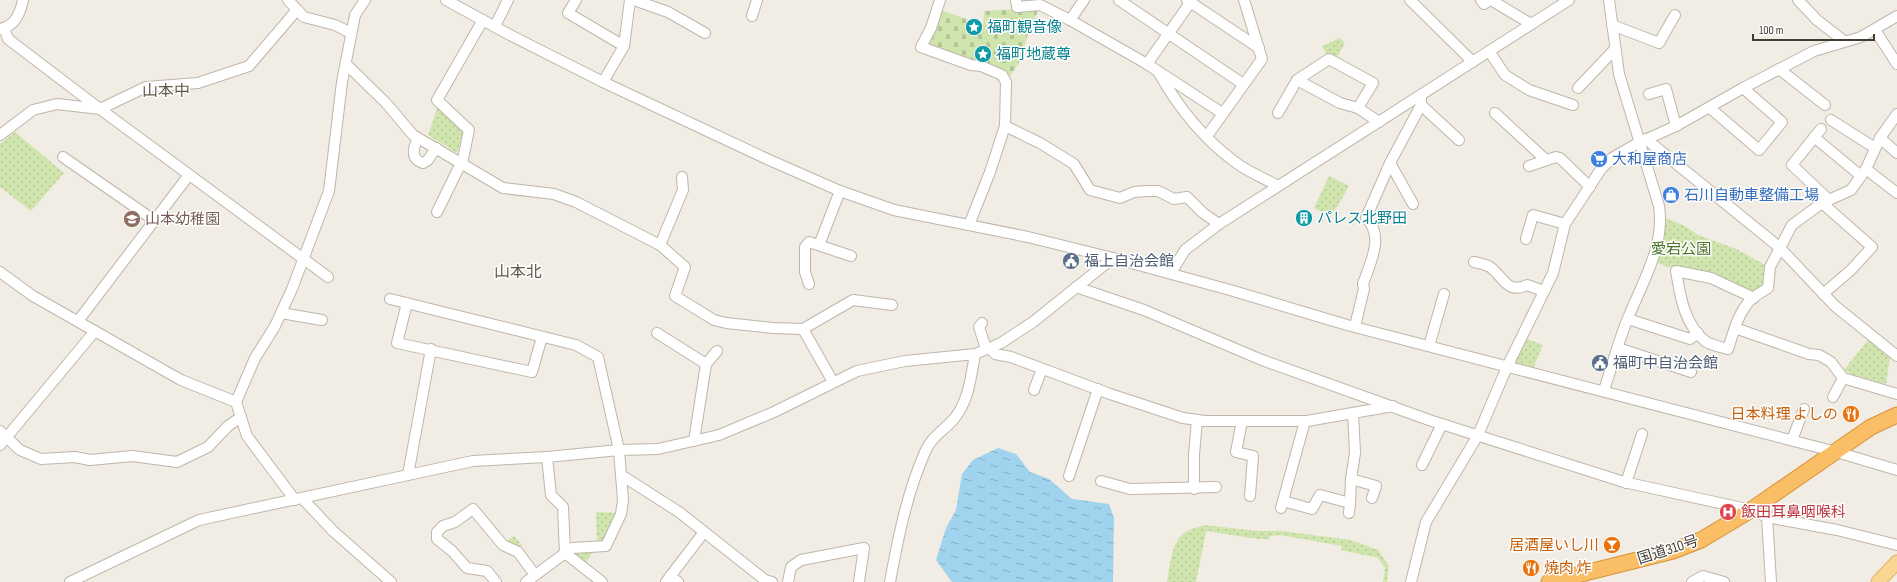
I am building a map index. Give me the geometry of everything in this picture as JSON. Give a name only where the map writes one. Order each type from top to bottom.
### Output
[{"type":"highway","name":"国道310号","points":[[1554,581],[1594,577],[1694,543],[1751,510],[1837,452],[1871,427],[1897,415]]},
{"type":"main road","points":[[1878,582],[1897,562]]},
{"type":"street","points":[[23,0],[20,13],[14,22],[2,28],[8,38],[100,109],[328,277]]},
{"type":"street","points":[[288,0],[304,17],[335,25],[351,33]]},
{"type":"street","points":[[365,0],[355,15],[351,33],[329,191],[292,289],[255,358],[236,402],[247,436],[298,499],[391,582]]},
{"type":"street","points":[[446,0],[603,82],[767,159],[840,191],[894,210],[1028,237],[1171,273],[1508,368],[1604,390],[1837,452],[1897,470]]},
{"type":"street","points":[[495,26],[508,0]]},
{"type":"street","points":[[576,0],[568,13],[624,46]]},
{"type":"street","points":[[603,82],[624,46],[630,0]]},
{"type":"street","points":[[634,0],[668,12],[705,33]]},
{"type":"street","points":[[752,16],[757,0]]},
{"type":"street","points":[[940,0],[931,28],[921,47],[971,65],[982,66],[1002,75],[1006,82],[1005,126],[990,172],[969,225]]},
{"type":"street","points":[[1016,0],[1017,7],[1040,5],[1070,20],[1147,64],[1222,113]]},
{"type":"street","points":[[1070,20],[1084,0]]},
{"type":"street","points":[[1119,0],[1243,84]]},
{"type":"street","points":[[1207,136],[1262,59],[1244,0]]},
{"type":"street","points":[[1411,0],[1473,62]]},
{"type":"street","points":[[1481,0],[1484,4],[1490,0],[1531,24]]},
{"type":"street","points":[[1171,273],[1185,250],[1219,224],[1379,122],[1421,100],[1489,51],[1569,0]]},
{"type":"street","points":[[1604,390],[1628,319],[1659,242],[1661,221],[1659,206],[1642,141],[1619,74],[1609,0]]},
{"type":"street","points":[[1798,0],[1817,20],[1844,41]]},
{"type":"street","points":[[1147,64],[1169,34],[1190,1],[1259,48]]},
{"type":"street","points":[[0,135],[33,110],[58,104],[100,109],[146,87],[198,83],[249,66],[296,10]]},
{"type":"street","points":[[1612,25],[1659,44],[1675,15]]},
{"type":"street","points":[[1411,582],[1426,522],[1478,435],[1553,273],[1565,224],[1602,169],[1612,158],[1642,141],[1676,126],[1743,88],[1814,51],[1861,37],[1897,16]]},
{"type":"street","points":[[437,212],[461,162],[469,130],[437,100],[483,20]]},
{"type":"street","points":[[1875,30],[1897,64]]},
{"type":"street","points":[[1578,88],[1615,49]]},
{"type":"street","points":[[1489,51],[1505,75],[1529,90],[1573,105]]},
{"type":"street","points":[[1278,112],[1298,80],[1329,59],[1373,83],[1358,108]]},
{"type":"street","points":[[346,64],[386,103],[413,135],[503,188],[554,194],[576,202],[660,245],[685,267],[675,296],[714,320],[726,323],[803,329],[853,300],[892,305]]},
{"type":"street","points":[[1780,69],[1825,105]]},
{"type":"street","points":[[1158,72],[1172,96],[1192,121],[1207,136],[1235,162],[1278,186]]},
{"type":"street","points":[[1298,80],[1340,103],[1358,108],[1379,122]]},
{"type":"street","points":[[1710,108],[1759,150],[1782,122],[1743,88]]},
{"type":"street","points":[[1649,94],[1666,89],[1676,126]]},
{"type":"street","points":[[1421,100],[1459,140]]},
{"type":"street","points":[[1355,326],[1364,289],[1363,284],[1377,240],[1372,224],[1366,218],[1390,163],[1421,100]]},
{"type":"street","points":[[1495,112],[1546,160]]},
{"type":"street","points":[[1754,298],[1711,278],[1676,271],[1682,303],[1692,325],[1705,341],[1728,349],[1735,328],[1748,302],[1754,298],[1768,288],[1770,267],[1779,247],[1792,225],[1826,202],[1850,190],[1863,173],[1880,138],[1897,114]]},
{"type":"street","points":[[1831,120],[1876,148]]},
{"type":"street","points":[[1005,126],[1040,143],[1074,164],[1090,190],[1120,198],[1134,192],[1147,191],[1158,191],[1174,199],[1187,197],[1203,213],[1219,224]]},
{"type":"street","points":[[1823,294],[1850,270],[1872,247],[1826,202],[1792,165],[1818,133],[1863,173],[1897,194]]},
{"type":"street","points":[[418,138],[413,149],[414,155],[418,161],[423,163],[428,160],[436,148]]},
{"type":"street","points":[[1880,138],[1897,153]]},
{"type":"street","points":[[1642,141],[1779,247],[1835,306],[1897,356]]},
{"type":"street","points":[[63,157],[155,221]]},
{"type":"street","points":[[1529,166],[1556,157],[1560,158],[1590,187]]},
{"type":"street","points":[[1390,163],[1413,204]]},
{"type":"street","points":[[78,321],[190,175]]},
{"type":"street","points":[[660,245],[683,190],[682,177]]},
{"type":"street","points":[[819,245],[840,191]]},
{"type":"street","points":[[1526,239],[1533,215],[1565,224]]},
{"type":"street","points":[[809,284],[805,272],[805,247],[809,242],[852,256]]},
{"type":"street","points":[[70,582],[199,520],[473,461],[547,457],[619,450],[658,449],[719,435],[774,412],[857,371],[905,361],[975,354],[988,349],[1001,343],[1032,322],[1113,258]]},
{"type":"street","points":[[1474,262],[1490,267],[1502,281],[1512,286],[1520,288],[1528,284],[1544,291]]},
{"type":"street","points":[[0,272],[33,296],[181,380],[236,402]]},
{"type":"street","points":[[1076,287],[1144,310],[1262,360],[1442,424],[1626,483],[1751,510],[1767,516],[1837,530],[1897,545]]},
{"type":"street","points":[[1429,346],[1444,294]]},
{"type":"street","points":[[390,299],[576,345],[598,357],[619,450],[622,500],[621,514],[606,546],[572,548],[526,582]]},
{"type":"street","points":[[407,303],[397,343],[431,349],[532,372],[542,337]]},
{"type":"street","points":[[280,313],[322,320]]},
{"type":"street","points":[[1628,319],[1690,339],[1698,333]]},
{"type":"street","points":[[982,323],[979,327],[988,349],[995,354],[1011,357],[1183,418],[1197,420],[1305,421],[1394,406]]},
{"type":"street","points":[[1735,328],[1810,354],[1819,355],[1831,362],[1843,378],[1897,394]]},
{"type":"street","points":[[803,329],[833,382]]},
{"type":"street","points":[[0,445],[4,434],[95,331]]},
{"type":"street","points":[[657,333],[706,364]]},
{"type":"street","points":[[1618,348],[1691,372]]},
{"type":"street","points":[[408,475],[431,349]]},
{"type":"street","points":[[694,441],[706,364],[717,351]]},
{"type":"street","points":[[890,582],[901,524],[925,452],[932,438],[954,420],[966,399],[975,354]]},
{"type":"street","points":[[1034,390],[1042,369]]},
{"type":"street","points":[[1833,397],[1843,378]]},
{"type":"street","points":[[1069,476],[1098,389]]},
{"type":"street","points":[[1792,440],[1804,409]]},
{"type":"street","points":[[1305,421],[1282,504],[1312,510],[1320,496],[1350,508],[1351,479],[1355,453],[1353,413]]},
{"type":"street","points":[[4,434],[20,450],[41,459],[75,457],[90,460],[132,456],[177,462],[208,447],[228,426],[241,417]]},
{"type":"street","points":[[1194,489],[1194,455],[1197,420]]},
{"type":"street","points":[[1242,421],[1236,452],[1253,456],[1250,496]]},
{"type":"street","points":[[1422,465],[1442,424]]},
{"type":"street","points":[[1626,483],[1642,434]]},
{"type":"street","points":[[547,457],[551,495],[563,507],[565,553],[602,582]]},
{"type":"street","points":[[621,475],[679,512],[767,581]]},
{"type":"street","points":[[1351,479],[1376,486],[1372,498]]},
{"type":"street","points":[[1101,481],[1130,489],[1194,489],[1216,487]]},
{"type":"street","points":[[496,582],[486,571],[467,568],[452,551],[437,540],[437,532],[443,526],[454,522],[473,509],[503,545],[518,552],[535,575]]},
{"type":"street","points":[[1767,516],[1771,582]]},
{"type":"street","points":[[672,580],[704,532]]},
{"type":"street","points":[[788,582],[791,567],[801,560],[864,548],[859,582]]},
{"type":"street","points":[[1692,582],[1703,576],[1724,582]]},
{"type":"green space","points":[[1037,8],[1037,13],[1027,37],[1019,63],[1007,80],[927,44],[941,10],[983,25],[984,11]]},
{"type":"green space","points":[[1340,38],[1345,43],[1335,61],[1328,57],[1322,46]]},
{"type":"green space","points":[[438,106],[464,132],[457,153],[428,135]]},
{"type":"green space","points":[[15,132],[64,173],[31,211],[0,187],[0,144]]},
{"type":"green space","points":[[1329,176],[1349,186],[1331,217],[1314,208]]},
{"type":"green space","name":"愛宕公園","points":[[1663,217],[1685,226],[1698,235],[1736,249],[1767,266],[1764,276],[1764,285],[1752,296],[1654,262]]},
{"type":"green space","points":[[1524,338],[1543,345],[1532,371],[1512,363]]},
{"type":"green space","points":[[1868,340],[1890,358],[1886,384],[1851,374],[1844,370]]},
{"type":"green space","points":[[596,512],[617,513],[605,540],[597,541]]},
{"type":"green space","points":[[1204,525],[1257,531],[1281,531],[1351,540],[1378,550],[1389,566],[1387,582],[1383,582],[1385,568],[1378,558],[1341,550],[1342,546],[1280,535],[1270,536],[1269,539],[1258,539],[1206,531],[1196,582],[1167,582],[1173,550],[1179,538],[1188,531]]},
{"type":"green space","points":[[514,536],[522,545],[517,549],[507,541]]},
{"type":"green space","points":[[594,551],[584,565],[572,555],[575,552]]},
{"type":"water","points":[[998,448],[1016,454],[1030,472],[1049,479],[1072,499],[1109,504],[1114,518],[1113,582],[952,582],[936,560],[946,528],[956,510],[962,474],[973,460]]},
{"type":"place","name":"福町観音像","points":[[974,27]]},
{"type":"place","name":"福町地蔵尊","points":[[983,54]]},
{"type":"place","name":"大和屋商店","points":[[1599,159]]},
{"type":"place","name":"石川自動車整備工場","points":[[1671,195]]},
{"type":"place","name":"パレス北野田","points":[[1304,218]]},
{"type":"place","name":"山本幼稚園","points":[[132,219]]},
{"type":"place","name":"福上自治会館","points":[[1071,261]]},
{"type":"place","name":"福町中自治会館","points":[[1600,363]]},
{"type":"place","name":"日本料理 よしの","points":[[1851,414]]},
{"type":"place","name":"飯田耳鼻咽喉科","points":[[1728,512]]},
{"type":"place","name":"居酒屋いし川","points":[[1612,545]]},
{"type":"place","name":"焼肉 炸","points":[[1531,568]]},
{"type":"district","name":"山本中","points":[[166,91]]},
{"type":"district","name":"山本北","points":[[518,272]]}]
